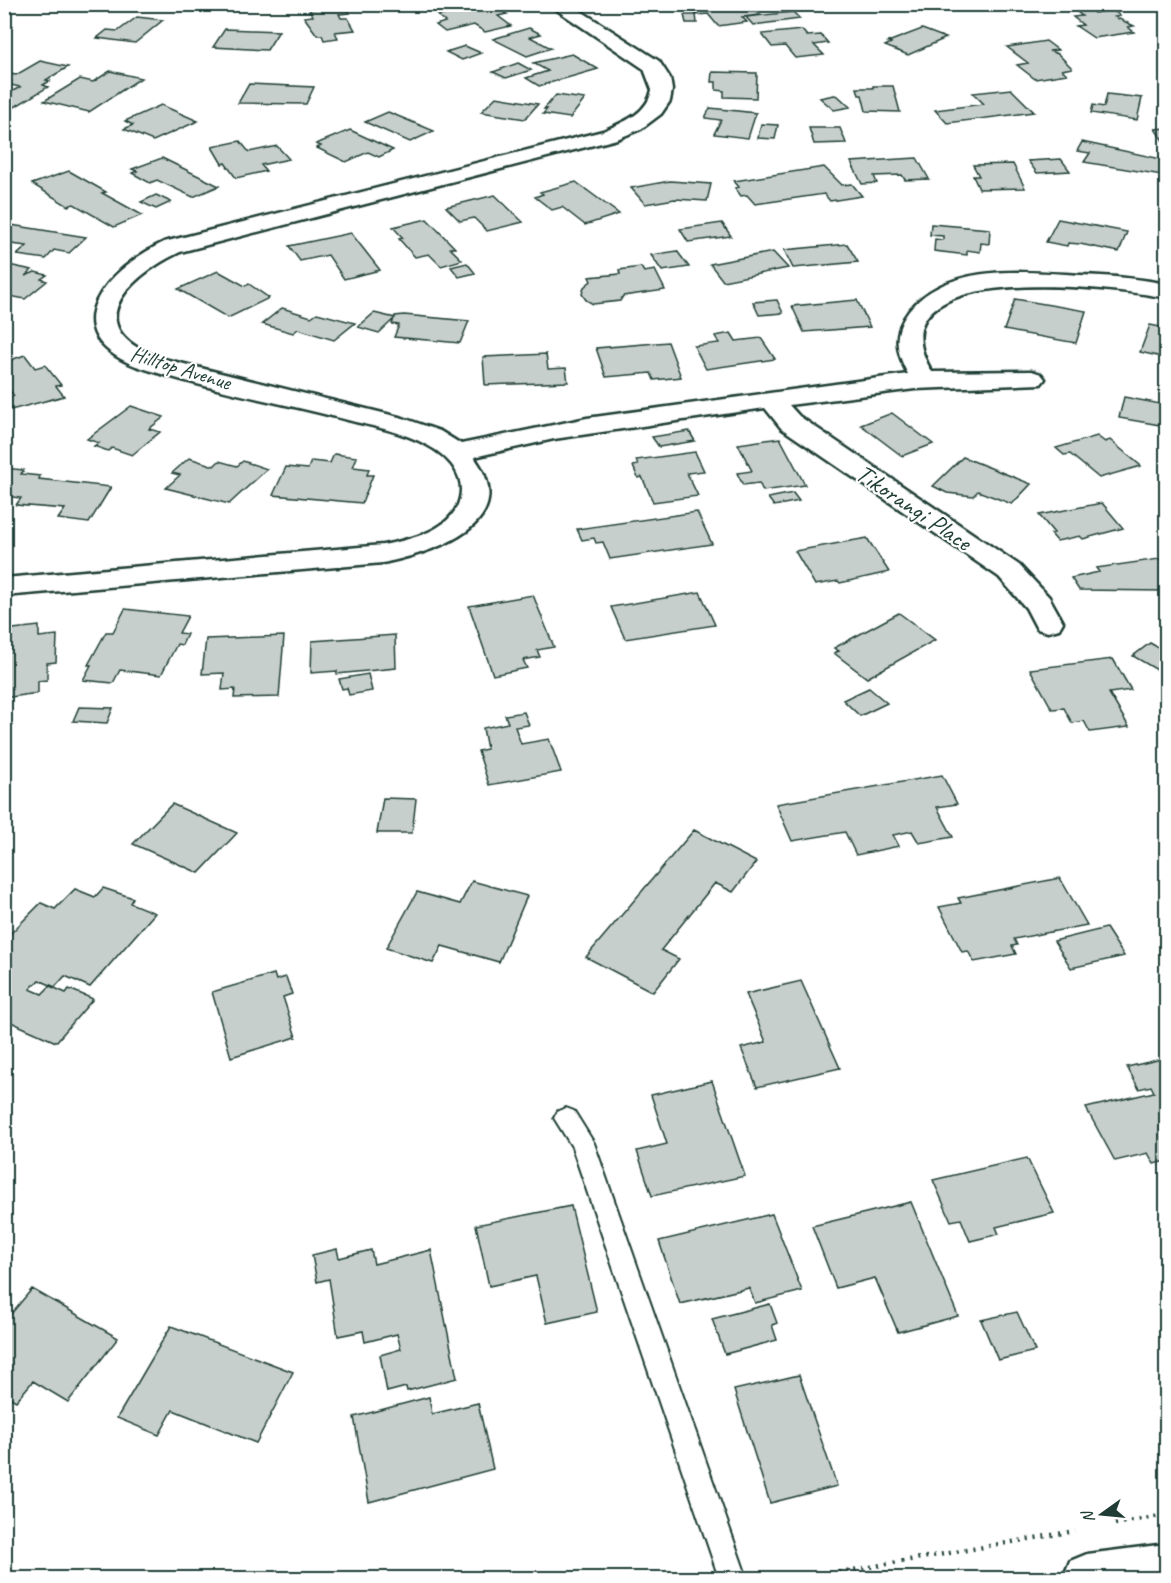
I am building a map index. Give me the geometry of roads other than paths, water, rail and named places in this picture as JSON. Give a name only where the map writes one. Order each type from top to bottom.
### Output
[{"type":"main road","name":"Hilltop Avenue","points":[[4,587],[383,554],[411,548],[454,529],[473,504],[474,479],[457,453],[419,432],[395,424],[173,369],[135,356],[119,347],[110,338],[105,327],[105,313],[109,297],[132,270],[149,257],[172,247],[610,135],[645,118],[662,96],[660,75],[652,65],[556,4]]},
{"type":"main road","points":[[925,381],[909,352],[911,328],[926,306],[951,290],[980,283],[1024,279],[1128,285],[1167,291]]},
{"type":"main road","points":[[457,453],[535,433],[772,400],[925,381],[989,376],[1032,380]]},
{"type":"main road","name":"Tikorangi Place","points":[[772,400],[789,422],[1009,571],[1039,604],[1048,622]]},
{"type":"main road","points":[[1087,1578],[1167,1568]]},
{"type":"lane","points":[[566,1118],[582,1143],[733,1578]]}]
